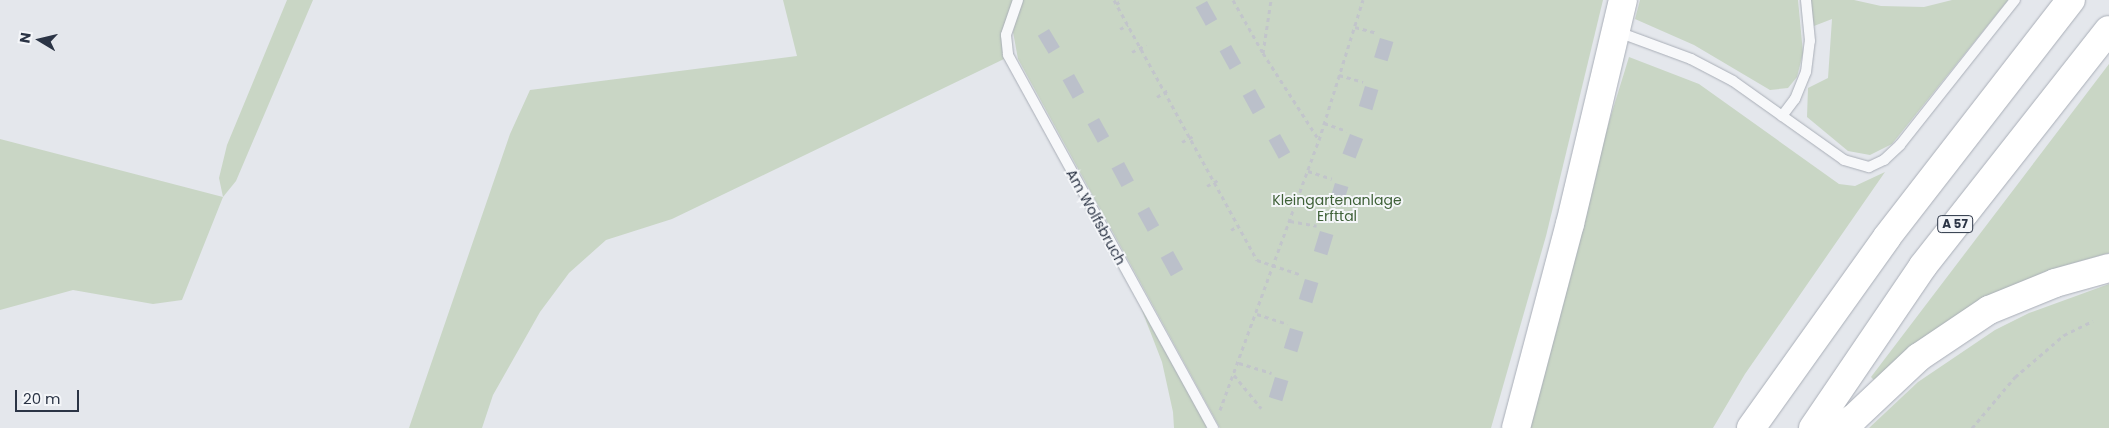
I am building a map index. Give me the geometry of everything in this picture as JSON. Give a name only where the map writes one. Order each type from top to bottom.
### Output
[{"type":"highway","points":[[1516,428],[1570,224],[1623,0]]},
{"type":"highway","points":[[1751,428],[1887,237],[2071,0]]},
{"type":"highway","name":"A 57","points":[[1813,428],[1923,266],[2109,30]]},
{"type":"highway","points":[[1838,428],[1854,418],[1919,357],[1990,310],[2055,283],[2109,268]]},
{"type":"lane","name":"Am Wolfsbruch","points":[[1018,0],[1006,35],[1008,55],[1213,428]]},
{"type":"lane","points":[[1782,116],[1795,99],[1806,72],[1810,41],[1806,0]]},
{"type":"lane","points":[[1615,31],[1691,59],[1733,82],[1851,163],[1869,167],[1884,160],[1900,145],[2015,0]]},
{"type":"path","points":[[1233,0],[1262,53],[1319,140]]},
{"type":"path","points":[[1262,53],[1271,0]]},
{"type":"path","points":[[1213,428],[1239,363],[1319,140],[1363,0]]},
{"type":"path","points":[[1121,1],[1115,2],[1257,260],[1302,275]]},
{"type":"path","points":[[1120,29],[1128,25]]},
{"type":"path","points":[[1355,27],[1377,34]]},
{"type":"path","points":[[1132,52],[1146,45]]},
{"type":"path","points":[[1339,75],[1362,82]]},
{"type":"path","points":[[1158,97],[1170,90]]},
{"type":"path","points":[[1324,123],[1347,131]]},
{"type":"path","points":[[1182,142],[1195,135]]},
{"type":"path","points":[[1308,171],[1332,179]]},
{"type":"path","points":[[1207,186],[1220,179]]},
{"type":"path","points":[[1290,221],[1317,226]]},
{"type":"path","points":[[1231,230],[1238,226]]},
{"type":"path","points":[[1257,314],[1287,324]]},
{"type":"path","points":[[1972,428],[2015,378],[2057,341],[2093,321]]},
{"type":"path","points":[[1239,363],[1271,373]]},
{"type":"path","points":[[1234,375],[1261,408]]},
{"type":"green space","points":[[287,0],[313,0],[236,181],[223,197],[219,178],[227,145]]},
{"type":"green space","points":[[783,0],[1013,0],[1002,43],[1004,59],[672,219],[606,240],[569,273],[540,312],[493,395],[482,428],[409,428],[510,134],[530,90],[797,56]]},
{"type":"green space","name":"Kleingartenanlage Erfttal","points":[[1021,0],[1603,0],[1546,236],[1491,428],[1220,428],[1018,59],[1013,32]]},
{"type":"green space","points":[[1640,0],[1798,0],[1803,53],[1797,77],[1788,88],[1770,90],[1694,45],[1635,19]]},
{"type":"green space","points":[[1810,0],[1854,0],[1881,6],[1924,7],[1952,0],[2008,0],[1892,144],[1870,155],[1848,151],[1807,117],[1808,88],[1828,78],[1832,19],[1814,26]]},
{"type":"green space","points":[[1629,57],[1699,84],[1839,184],[1855,186],[1885,172],[1745,374],[1713,428],[1527,428],[1604,138]]},
{"type":"green space","points":[[2109,64],[2109,253],[2049,270],[2011,287],[1899,358],[1874,380],[1871,377]]},
{"type":"green space","points":[[0,139],[223,197],[182,300],[153,304],[73,290],[0,310]]},
{"type":"green space","points":[[2109,284],[2109,428],[1869,428],[1918,382],[1995,330],[2029,313]]},
{"type":"green space","points":[[1141,308],[1207,426],[1206,428],[1174,428],[1173,412],[1162,362]]},
{"type":"building","points":[[1207,1],[1217,19],[1206,26],[1196,7]]},
{"type":"building","points":[[1049,29],[1060,47],[1049,54],[1038,36]]},
{"type":"building","points":[[1380,38],[1393,42],[1388,61],[1374,57]]},
{"type":"building","points":[[1231,45],[1241,63],[1230,70],[1220,51]]},
{"type":"building","points":[[1074,74],[1084,92],[1073,99],[1063,80]]},
{"type":"building","points":[[1365,86],[1378,90],[1372,110],[1359,106]]},
{"type":"building","points":[[1255,89],[1265,107],[1253,114],[1243,96]]},
{"type":"building","points":[[1099,118],[1109,136],[1098,143],[1088,124]]},
{"type":"building","points":[[1280,134],[1290,152],[1279,159],[1269,140]]},
{"type":"building","points":[[1350,134],[1363,139],[1356,159],[1342,154]]},
{"type":"building","points":[[1124,162],[1134,181],[1121,187],[1112,169]]},
{"type":"building","points":[[1335,183],[1348,187],[1342,207],[1329,203]]},
{"type":"building","points":[[1149,207],[1159,225],[1148,232],[1138,213]]},
{"type":"building","points":[[1320,231],[1333,235],[1327,255],[1314,251]]},
{"type":"building","points":[[1173,251],[1183,269],[1171,276],[1161,258]]},
{"type":"building","points":[[1305,279],[1318,283],[1312,303],[1299,299]]},
{"type":"building","points":[[1290,328],[1303,332],[1297,352],[1284,348]]},
{"type":"building","points":[[1275,377],[1288,381],[1282,401],[1269,397]]}]
